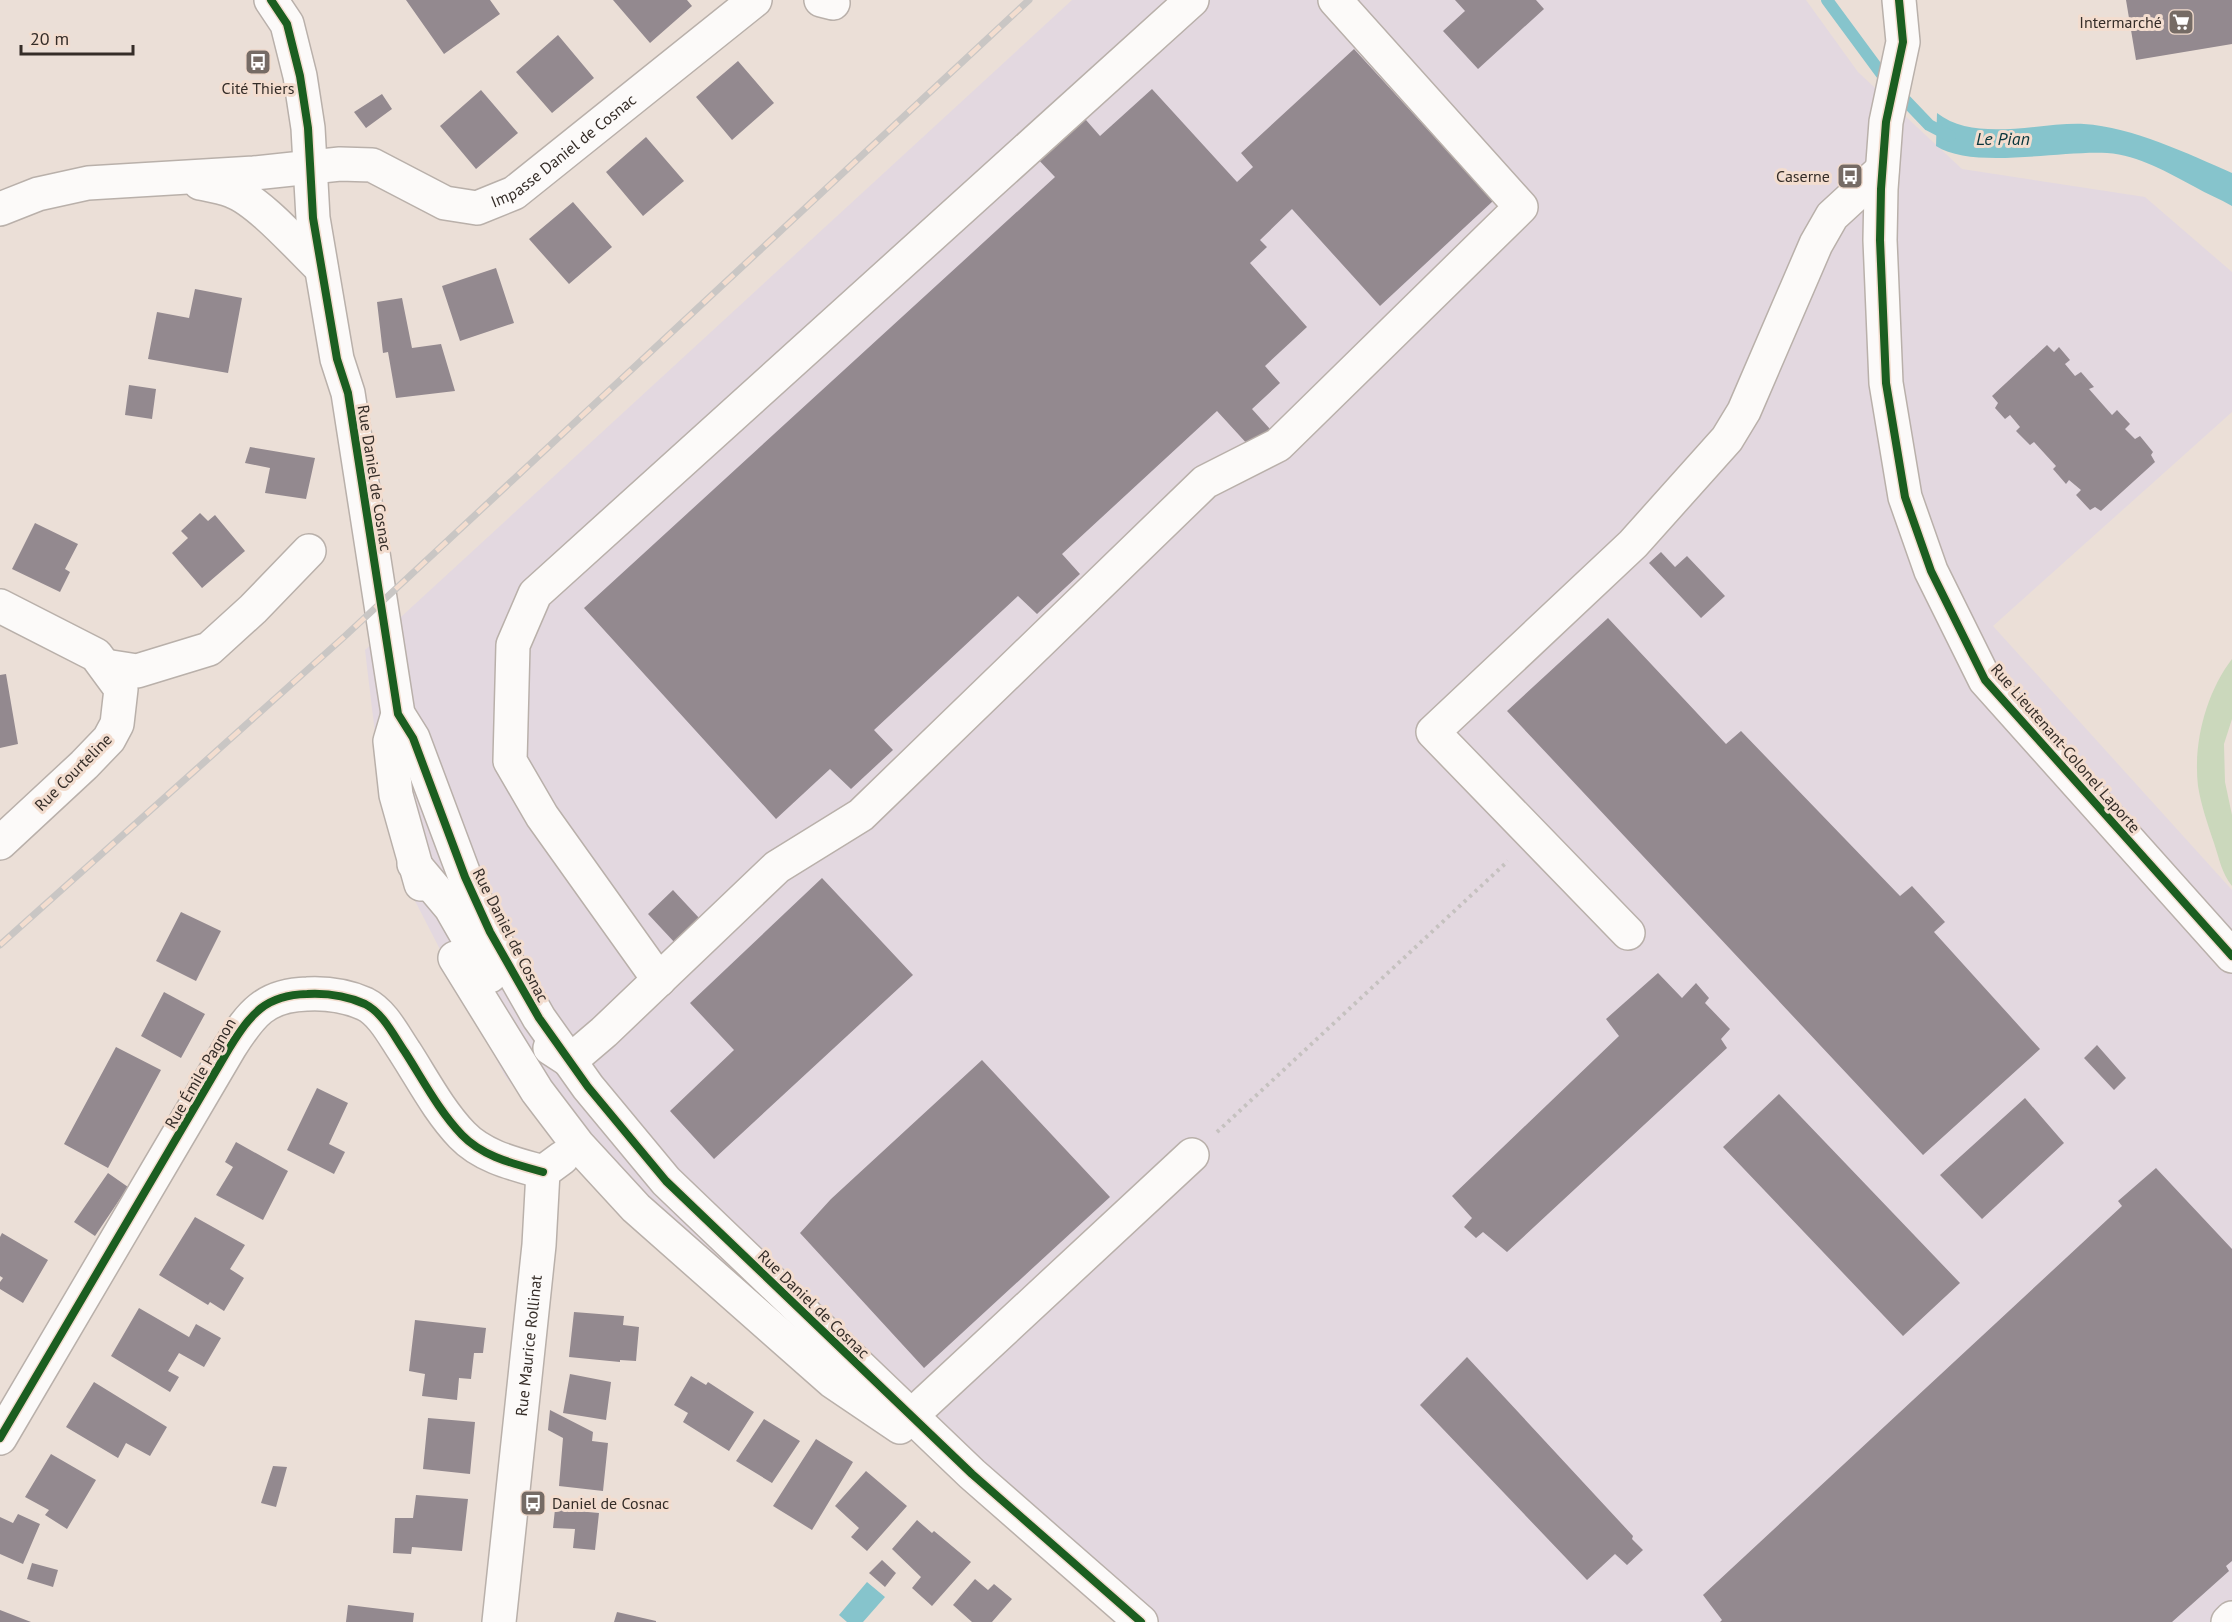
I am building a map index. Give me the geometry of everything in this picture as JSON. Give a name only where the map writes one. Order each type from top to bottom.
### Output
[{"type":"street","name":"Rue Daniel de Cosnac","points":[[271,0],[287,24],[300,76],[308,128],[309,167],[321,268],[337,359],[348,393],[398,714],[413,738],[465,877],[490,932],[539,1018],[588,1087],[666,1181],[972,1474],[1141,1622]]},
{"type":"street","name":"Impasse Daniel de Cosnac","points":[[0,209],[60,188],[340,164],[372,165],[445,203],[477,208],[514,193],[755,0]]},
{"type":"street","points":[[659,980],[542,816],[510,761],[513,645],[534,594],[1192,0]]},
{"type":"street","points":[[414,864],[451,908],[522,1030],[570,1060],[604,1032],[777,867],[861,815],[1205,482],[1278,445],[1521,207],[1335,0]]},
{"type":"street","name":"Rue Lieutenant-Colonel Laporte","points":[[1899,0],[1903,42],[1886,122],[1880,240],[1886,383],[1905,497],[1931,571],[1985,680],[2232,956]]},
{"type":"street","points":[[1628,933],[1433,732],[1633,544],[1727,439],[1744,411],[1816,244],[1832,216],[1882,170]]},
{"type":"street","points":[[181,178],[233,191],[263,212],[321,268]]},
{"type":"street","points":[[0,606],[96,655],[113,678],[209,649],[254,609],[309,551]]},
{"type":"street","name":"Rue Courteline","points":[[0,843],[109,739],[117,724],[113,678]]},
{"type":"street","name":"Rue Daniel de Cosnac","points":[[398,714],[390,741],[396,795],[414,864],[441,935],[537,1091],[579,1145],[636,1208],[832,1381],[972,1474]]},
{"type":"street","name":"Rue Émile Pagnon","points":[[0,1438],[230,1047],[248,1018],[266,1003],[288,994],[314,993],[337,995],[366,1004],[386,1023],[445,1115],[463,1136],[494,1156],[543,1172]]},
{"type":"street","points":[[543,1172],[579,1145],[588,1087]]},
{"type":"street","points":[[579,1145],[623,1162],[804,1338],[855,1362]]},
{"type":"street","points":[[911,1416],[1192,1155]]},
{"type":"street","name":"Rue Maurice Rollinat","points":[[499,1622],[539,1245],[543,1172]]},
{"type":"street","points":[[2228,1622],[2232,1618]]},
{"type":"path","points":[[1192,1155],[1535,836]]},
{"type":"shaded area","points":[[1072,0],[1806,0],[1858,72],[1962,169],[2145,197],[2232,272],[2232,412],[1993,626],[2232,890],[2232,1622],[1147,1622],[594,1187],[505,1076],[411,893],[381,783],[365,650]]},
{"type":"green space","points":[[2232,659],[2232,719],[2224,744],[2225,782],[2232,815],[2232,886],[2221,866],[2205,815],[2198,786],[2197,770],[2200,736],[2208,703]]},
{"type":"water","points":[[1937,113],[1952,122],[1970,127],[2008,129],[2084,124],[2141,136],[2232,173],[2232,206],[2153,166],[2119,154],[2088,153],[1994,158],[1952,153],[1936,146]]},
{"type":"water","points":[[867,1582],[885,1597],[863,1622],[847,1622],[839,1615]]},
{"type":"building","points":[[406,0],[490,0],[500,14],[444,54]]},
{"type":"building","points":[[613,0],[687,0],[692,6],[650,43]]},
{"type":"building","points":[[1455,0],[1536,0],[1544,9],[1478,69],[1443,31],[1465,11]]},
{"type":"building","name":"Intermarché","points":[[2126,0],[2232,0],[2232,44],[2136,60]]},
{"type":"building","points":[[558,35],[594,78],[552,113],[516,72]]},
{"type":"building","points":[[1354,49],[1493,201],[1380,306],[1292,209],[1260,240],[1267,247],[1250,263],[1307,327],[1265,366],[1280,383],[1252,409],[1270,429],[1250,447],[1217,411],[1062,554],[1080,574],[1037,614],[1018,596],[874,730],[893,750],[851,789],[830,769],[776,819],[584,608],[1055,177],[1033,154],[1079,112],[1100,136],[1152,89],[1237,182],[1253,167],[1241,153]]},
{"type":"building","points":[[738,61],[774,103],[732,140],[696,97]]},
{"type":"building","points":[[481,90],[518,133],[476,169],[440,126]]},
{"type":"building","points":[[382,94],[392,109],[366,128],[354,112]]},
{"type":"building","points":[[646,137],[684,181],[643,216],[606,172]]},
{"type":"building","points":[[573,202],[612,247],[569,284],[529,239]]},
{"type":"building","points":[[496,268],[514,323],[460,341],[442,286]]},
{"type":"building","points":[[195,289],[242,298],[228,373],[148,359],[157,312],[189,318]]},
{"type":"building","points":[[402,298],[412,348],[441,344],[455,391],[396,398],[388,352],[383,353],[377,302]]},
{"type":"building","points":[[2047,345],[2054,352],[2059,347],[2070,360],[2065,364],[2075,376],[2081,372],[2094,387],[2089,389],[2112,415],[2117,410],[2130,424],[2125,429],[2135,439],[2140,436],[2153,452],[2151,455],[2155,462],[2101,511],[2095,507],[2090,510],[2076,495],[2081,490],[2069,480],[2066,484],[2053,469],[2056,466],[2034,442],[2030,445],[2016,431],[2020,427],[2010,415],[2005,419],[1995,408],[1998,403],[1992,396]]},
{"type":"building","points":[[129,385],[156,389],[152,419],[125,415]]},
{"type":"building","points":[[250,447],[315,458],[306,499],[265,493],[270,468],[245,463]]},
{"type":"building","points":[[200,513],[208,521],[215,515],[245,551],[202,588],[172,553],[188,538],[181,531]]},
{"type":"building","points":[[35,523],[78,544],[65,569],[70,572],[60,592],[12,569]]},
{"type":"building","points":[[1661,552],[1675,567],[1687,556],[1725,596],[1701,618],[1649,563]]},
{"type":"building","points":[[1608,618],[1726,744],[1741,731],[1900,896],[1912,886],[1945,922],[1934,932],[2040,1049],[1923,1155],[1507,711]]},
{"type":"building","points":[[6,674],[18,744],[0,748],[0,675]]},
{"type":"building","points":[[822,878],[913,975],[714,1159],[670,1111],[734,1050],[690,1003]]},
{"type":"building","points":[[673,890],[700,919],[676,944],[648,914]]},
{"type":"building","points":[[181,912],[221,931],[196,981],[156,961]]},
{"type":"building","points":[[1658,973],[1682,998],[1696,983],[1709,998],[1705,1003],[1730,1029],[1721,1039],[1727,1048],[1507,1252],[1483,1232],[1476,1238],[1464,1227],[1472,1218],[1452,1196],[1619,1036],[1606,1019]]},
{"type":"building","points":[[164,992],[205,1014],[181,1058],[141,1036]]},
{"type":"building","points":[[2097,1045],[2126,1078],[2114,1090],[2084,1058]]},
{"type":"building","points":[[116,1047],[161,1070],[108,1168],[64,1144]]},
{"type":"building","points":[[982,1060],[1110,1197],[924,1368],[800,1233],[831,1199]]},
{"type":"building","points":[[317,1088],[348,1103],[329,1144],[345,1152],[334,1174],[287,1150]]},
{"type":"building","points":[[1779,1094],[1960,1283],[1903,1336],[1723,1147]]},
{"type":"building","points":[[2025,1098],[2064,1143],[1982,1219],[1940,1175]]},
{"type":"building","points":[[236,1142],[288,1171],[263,1220],[216,1195],[233,1167],[225,1162]]},
{"type":"building","points":[[2156,1168],[2232,1249],[2232,1561],[2226,1566],[2229,1571],[2172,1622],[1720,1622],[1722,1620],[1703,1595],[2122,1206],[2118,1201]]},
{"type":"building","points":[[108,1173],[128,1187],[95,1236],[74,1222]]},
{"type":"building","points":[[195,1217],[245,1245],[230,1269],[244,1278],[224,1311],[210,1302],[208,1305],[159,1275]]},
{"type":"building","points":[[2,1233],[48,1260],[23,1303],[0,1289],[0,1282],[3,1278],[0,1276],[0,1237]]},
{"type":"building","points":[[139,1308],[189,1337],[196,1324],[221,1338],[204,1367],[179,1353],[168,1371],[179,1377],[170,1392],[111,1356]]},
{"type":"building","points":[[574,1312],[624,1316],[623,1325],[639,1327],[636,1361],[620,1360],[620,1362],[569,1357]]},
{"type":"building","points":[[415,1320],[486,1328],[483,1353],[474,1353],[471,1379],[459,1378],[457,1400],[422,1396],[425,1374],[409,1371]]},
{"type":"building","points":[[1467,1357],[1633,1536],[1632,1539],[1643,1550],[1627,1565],[1615,1554],[1587,1580],[1420,1405]]},
{"type":"building","points":[[570,1374],[611,1382],[606,1420],[563,1413]]},
{"type":"building","points":[[691,1376],[706,1385],[708,1382],[754,1412],[729,1451],[683,1422],[688,1413],[674,1405]]},
{"type":"building","points":[[94,1382],[167,1427],[150,1456],[126,1443],[118,1458],[66,1427]]},
{"type":"building","points":[[550,1410],[593,1432],[592,1441],[608,1443],[603,1491],[559,1486],[563,1438],[548,1430]]},
{"type":"building","points":[[428,1418],[475,1422],[470,1474],[423,1469]]},
{"type":"building","points":[[764,1419],[800,1441],[772,1483],[736,1461]]},
{"type":"building","points":[[816,1439],[853,1462],[812,1530],[773,1506]]},
{"type":"building","points":[[51,1454],[96,1480],[67,1529],[45,1515],[49,1510],[25,1497]]},
{"type":"building","points":[[273,1466],[287,1467],[276,1507],[261,1503]]},
{"type":"building","points":[[866,1471],[907,1506],[867,1551],[851,1537],[859,1528],[835,1506]]},
{"type":"building","points":[[416,1495],[468,1499],[462,1551],[412,1547],[411,1554],[393,1553],[395,1518],[413,1518]]},
{"type":"building","points":[[555,1509],[599,1513],[595,1550],[573,1548],[575,1529],[553,1528]]},
{"type":"building","points":[[18,1514],[40,1524],[23,1564],[0,1554],[0,1517],[13,1523]]},
{"type":"building","points":[[917,1520],[971,1562],[932,1606],[912,1588],[921,1577],[892,1549]]},
{"type":"building","points":[[882,1560],[896,1573],[885,1587],[869,1573]]},
{"type":"building","points":[[32,1563],[58,1570],[53,1587],[27,1579]]},
{"type":"building","points":[[975,1579],[988,1590],[994,1584],[1012,1599],[992,1622],[972,1622],[953,1605]]},
{"type":"building","points":[[348,1605],[414,1613],[413,1622],[346,1622]]},
{"type":"building","points":[[0,1610],[31,1622],[0,1622]]},
{"type":"building","points":[[617,1612],[656,1621],[656,1622],[614,1622]]},
{"type":"waterway","name":"Le Pian","points":[[1827,0],[1886,80],[1929,125],[1950,136]]},
{"type":"railway","points":[[0,945],[344,637],[1029,0]]},
{"type":"cycle path","points":[[271,0],[287,24],[300,76],[308,128],[313,218],[337,359],[348,393],[398,714],[413,738],[465,877],[490,932],[539,1018],[588,1087],[666,1181],[972,1474],[1141,1622]]},
{"type":"cycle path","points":[[1899,0],[1903,42],[1886,122],[1880,240],[1886,383],[1905,497],[1931,571],[1985,680],[2232,956]]},
{"type":"cycle path","points":[[0,1438],[230,1047],[245,1025],[261,1008],[280,998],[292,995],[322,994],[365,1004],[388,1025],[439,1106],[470,1143],[511,1163],[543,1172]]},
{"type":"place","name":"Intermarché","points":[[2181,22]]},
{"type":"place","name":"Cité Thiers","points":[[258,62]]},
{"type":"place","name":"Caserne","points":[[1850,176]]},
{"type":"place","name":"Daniel de Cosnac","points":[[533,1503]]}]
